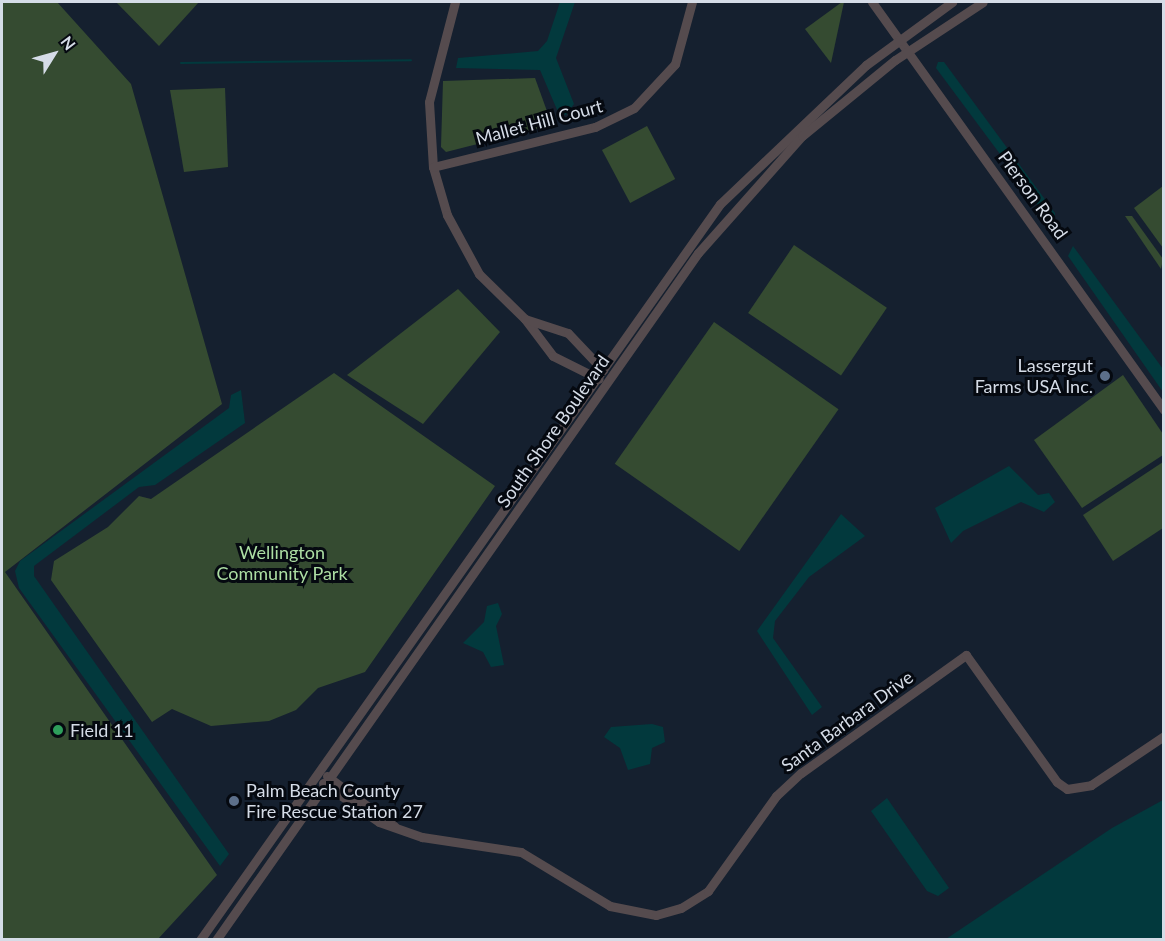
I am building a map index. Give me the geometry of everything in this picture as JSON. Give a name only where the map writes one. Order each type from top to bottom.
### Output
[{"type":"street","points":[[455,2],[432,77],[433,167],[447,215],[470,260],[496,294],[525,319],[553,357],[593,377],[607,381]]},
{"type":"street","name":"Mallet Hill Court","points":[[433,167],[596,127],[634,108],[675,64],[692,2]]},
{"type":"street","name":"Pierson Road","points":[[872,2],[1164,410]]},
{"type":"street","name":"South Shore Boulevard","points":[[200,939],[318,776],[593,377],[720,204],[777,144],[899,40],[952,2]]},
{"type":"street","name":"South Shore Boulevard","points":[[216,939],[326,787],[607,381],[742,200],[802,136],[908,52],[983,2]]},
{"type":"street","points":[[525,319],[568,333],[601,366],[607,381]]},
{"type":"street","name":"Santa Barbara Drive","points":[[318,776],[326,787],[394,826],[422,837],[521,852],[610,906],[656,915],[681,908],[708,891],[777,796],[801,773],[966,655],[1056,782],[1067,789],[1091,785],[1164,736]]},
{"type":"street","points":[[318,776],[333,776]]},
{"type":"street","name":"Santa Barbara Drive","points":[[333,776],[394,826]]},
{"type":"green space","points":[[2,2],[57,2],[131,84],[222,404],[5,572],[217,875],[158,939],[2,940]]},
{"type":"green space","points":[[116,2],[199,2],[159,46]]},
{"type":"green space","points":[[844,2],[831,63],[805,29]]},
{"type":"green space","points":[[535,78],[552,125],[446,152],[441,147],[443,81]]},
{"type":"green space","points":[[225,88],[228,167],[184,172],[170,90]]},
{"type":"green space","points":[[647,126],[675,179],[630,203],[602,150]]},
{"type":"green space","points":[[1163,186],[1163,248],[1134,208]]},
{"type":"green space","points":[[1125,216],[1132,216],[1163,259],[1161,269]]},
{"type":"green space","points":[[794,245],[887,308],[841,376],[748,313]]},
{"type":"green space","points":[[458,289],[500,332],[423,424],[347,375]]},
{"type":"green space","points":[[714,322],[839,409],[739,551],[615,464]]},
{"type":"green space","name":"Wellington Community Park","points":[[334,373],[495,486],[365,672],[318,688],[296,710],[269,721],[211,726],[172,709],[152,722],[51,580],[54,561],[108,527],[139,496],[151,499]]},
{"type":"green space","points":[[1123,375],[1163,434],[1163,455],[1082,508],[1034,440]]},
{"type":"green space","points":[[1163,462],[1163,528],[1113,561],[1083,515]]},
{"type":"shaded area","points":[[560,2],[575,2],[556,58],[574,104],[566,115],[558,112],[540,70],[456,68],[458,58],[538,51],[547,41]]},
{"type":"shaded area","points":[[938,62],[944,62],[1055,213],[1055,228],[936,68]]},
{"type":"shaded area","points":[[1073,246],[1163,369],[1163,392],[1068,256]]},
{"type":"shaded area","points":[[241,390],[245,423],[155,485],[139,487],[34,566],[34,576],[229,854],[220,866],[19,588],[15,571],[20,561],[229,408],[231,395]]},
{"type":"shaded area","points":[[1009,466],[1038,495],[1049,493],[1055,502],[1044,512],[1021,502],[963,531],[951,543],[935,508]]},
{"type":"shaded area","points":[[841,514],[865,536],[809,577],[775,621],[773,638],[822,707],[812,715],[757,631]]},
{"type":"shaded area","points":[[498,603],[502,614],[496,626],[504,665],[491,667],[483,652],[463,643],[484,622],[487,606]]},
{"type":"shaded area","points":[[652,724],[663,727],[665,742],[652,748],[650,764],[628,770],[620,748],[604,737],[611,727]]},
{"type":"shaded area","points":[[887,798],[949,888],[938,896],[927,891],[871,811]]},
{"type":"shaded area","points":[[1163,800],[1163,939],[946,939],[1112,828]]},
{"type":"waterway","points":[[181,63],[411,60]]},
{"type":"place","name":"Lassergut Farms USA Inc.","points":[[1105,376]]},
{"type":"place","name":"Field 11","points":[[58,730]]},
{"type":"place","name":"Palm Beach County Fire Rescue Station 27","points":[[234,801]]}]
